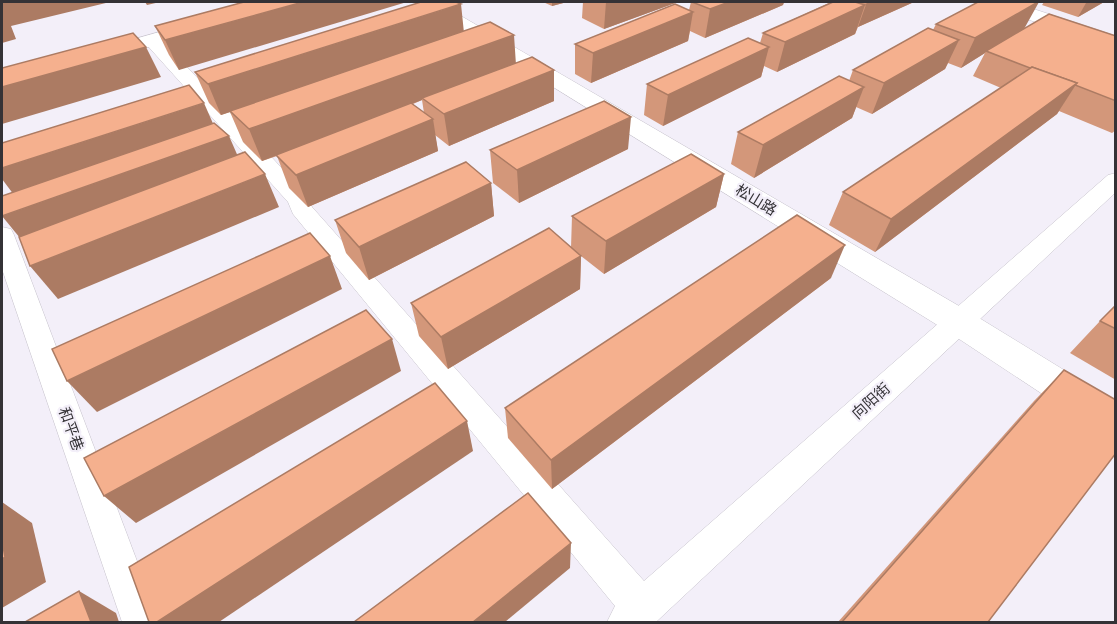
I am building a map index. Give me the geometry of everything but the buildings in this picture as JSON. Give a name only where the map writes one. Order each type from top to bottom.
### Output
[{"type":"street","name":"松山路","points":[[425,2],[959,322],[1116,422]]},
{"type":"street","points":[[995,2],[1116,43]]},
{"type":"street","points":[[77,61],[217,22]]},
{"type":"street","points":[[152,40],[299,200],[301,209],[634,615]]},
{"type":"street","name":"向阳街","points":[[634,615],[1116,180]]},
{"type":"street","name":"和平巷","points":[[2,235],[141,622]]}]
